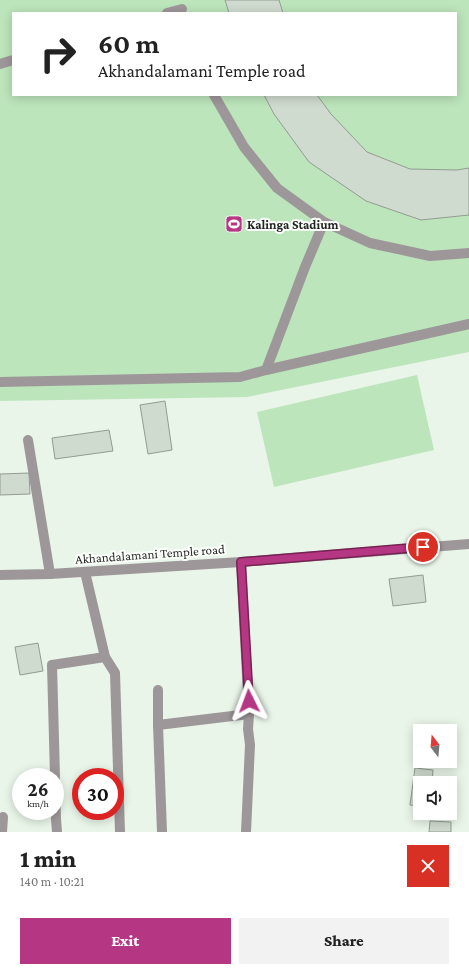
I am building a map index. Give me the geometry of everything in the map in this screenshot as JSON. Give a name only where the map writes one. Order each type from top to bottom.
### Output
[{"type":"street","points":[[170,12],[182,7]]},
{"type":"street","points":[[0,64],[12,60]]},
{"type":"street","points":[[215,96],[244,147],[277,188],[324,222],[370,243],[430,256],[469,253]]},
{"type":"street","points":[[266,370],[305,267],[324,222]]},
{"type":"street","points":[[0,382],[240,377],[469,324]]},
{"type":"street","points":[[28,440],[50,574]]},
{"type":"street","name":"Akhandalamani Temple road","points":[[0,575],[50,574],[241,562],[469,544]]},
{"type":"street","points":[[241,562],[249,714],[248,729],[250,745],[246,832]]},
{"type":"street","points":[[85,572],[105,657],[115,673],[120,832]]},
{"type":"street","points":[[55,768],[52,665],[105,657]]},
{"type":"street","points":[[158,690],[162,832]]},
{"type":"street","points":[[158,725],[249,714]]},
{"type":"street","points":[[2,832],[3,817]]},
{"type":"street","points":[[56,820],[57,832]]},
{"type":"green space","name":"Kalinga Stadium","points":[[0,0],[469,0],[469,352],[247,397],[0,401]]},
{"type":"green space","points":[[417,375],[434,450],[274,487],[257,412]]},
{"type":"building","points":[[225,0],[279,0],[283,12],[229,12]]},
{"type":"building","points":[[265,96],[318,96],[331,114],[367,152],[410,169],[457,170],[469,168],[469,215],[421,220],[366,201],[309,162],[274,114]]},
{"type":"building","points":[[165,401],[172,450],[148,454],[140,405]]},
{"type":"building","points":[[109,430],[113,451],[55,459],[52,438]]},
{"type":"building","points":[[29,473],[30,494],[0,495],[0,474]]},
{"type":"building","points":[[423,575],[426,602],[393,606],[389,579]]},
{"type":"building","points":[[38,643],[43,671],[20,675],[15,647]]},
{"type":"building","points":[[415,768],[433,770],[433,776],[414,776]]},
{"type":"building","points":[[413,783],[413,805],[410,805]]},
{"type":"building","points":[[430,821],[451,822],[451,832],[429,832]]},
{"type":"place","name":"Kalinga Stadium","points":[[234,224]]},
{"type":"route","points":[[249,701],[241,562],[423,547]]}]
